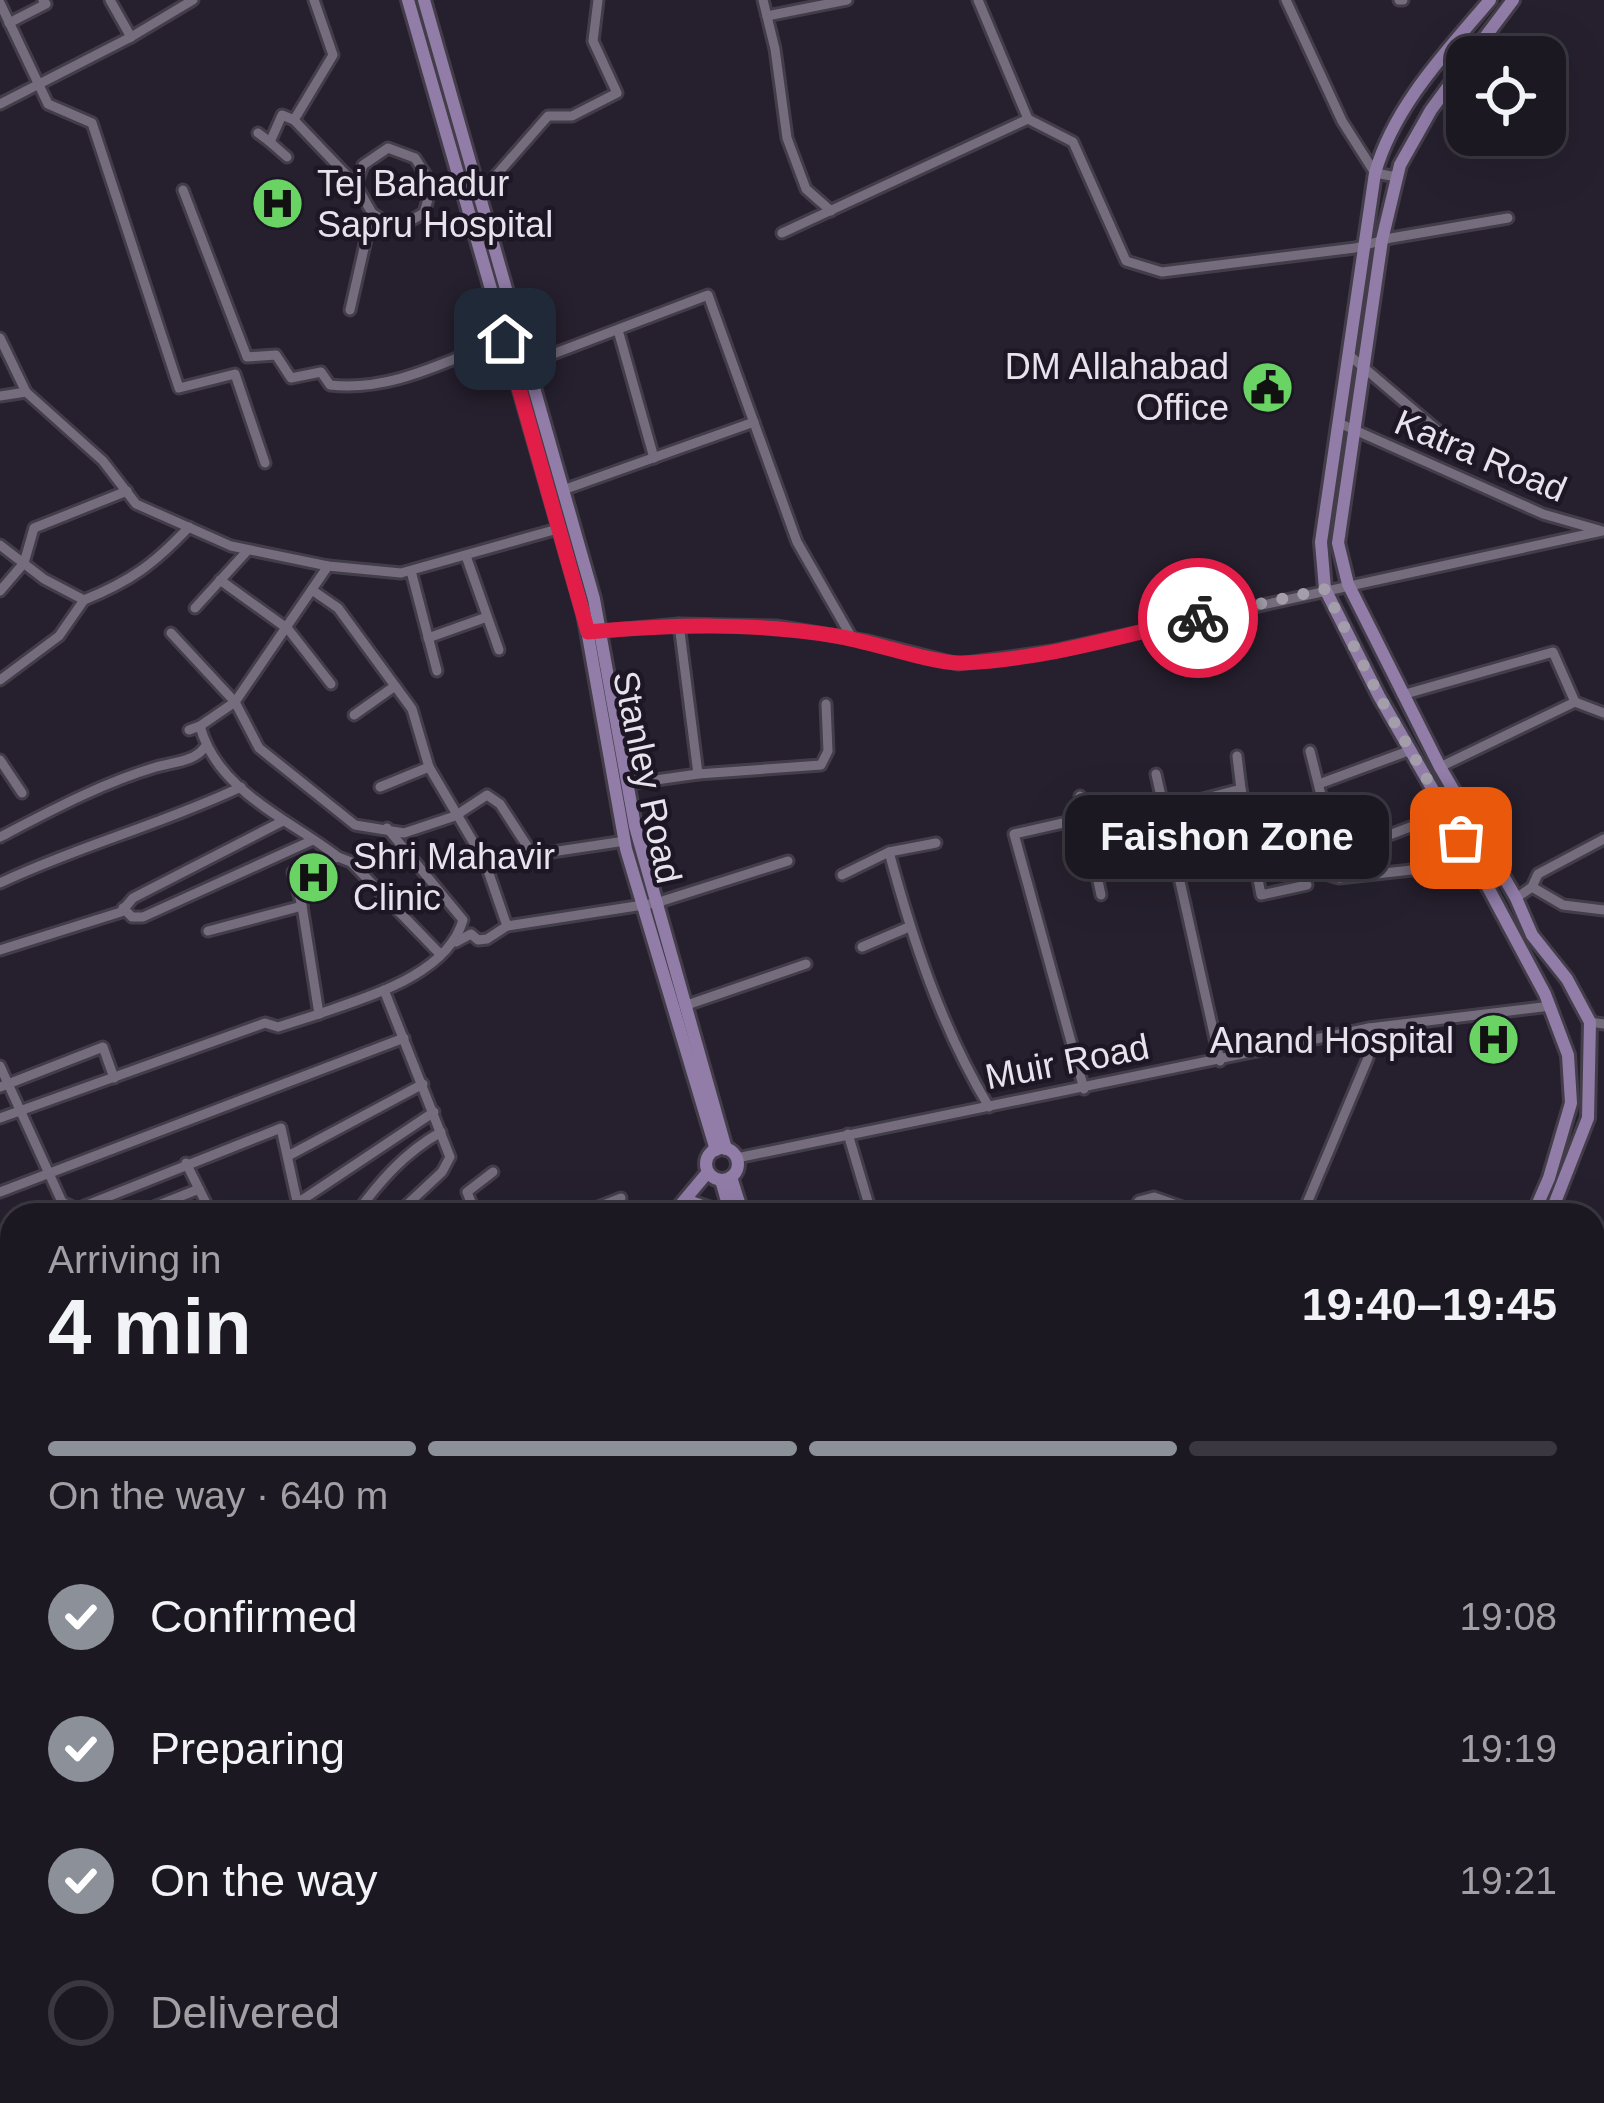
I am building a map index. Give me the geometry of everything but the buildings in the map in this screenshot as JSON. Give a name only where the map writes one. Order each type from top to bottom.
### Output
[{"type":"main road","name":"Stanley Road","points":[[408,0],[505,339],[520,366],[562,490],[628,784],[649,904],[726,1152]]},
{"type":"main road","name":"Stanley Road","points":[[424,0],[561,528],[595,632],[625,841],[684,1006],[726,1152]]},
{"type":"main road","points":[[1490,0],[1407,104],[1384,143],[1375,172],[1321,542],[1325,589],[1548,1000],[1568,1055],[1571,1103],[1539,1203]]},
{"type":"main road","points":[[1486,36],[1513,0]]},
{"type":"main road","points":[[1446,90],[1397,176],[1382,240],[1338,543],[1348,584],[1440,767],[1516,898],[1532,935],[1595,1026],[1588,1118],[1555,1203]]},
{"type":"main road","points":[[1548,1000],[1563,983],[1573,990]]},
{"type":"main road","points":[[1563,1043],[1574,1048],[1595,1026]]},
{"type":"main road","points":[[682,1203],[708,1172],[708,1157],[726,1152],[738,1169],[726,1179]]},
{"type":"main road","points":[[708,1172],[726,1179],[737,1203]]},
{"type":"main road","points":[[726,1179],[729,1203]]},
{"type":"main road","points":[[685,1200],[694,1203]]},
{"type":"street","points":[[110,0],[131,37]]},
{"type":"street","points":[[0,104],[193,0]]},
{"type":"street","points":[[294,119],[333,55],[314,0]]},
{"type":"street","points":[[478,196],[548,116],[572,116],[617,93],[593,41],[598,0]]},
{"type":"street","points":[[763,0],[776,49],[787,138],[806,188],[831,211]]},
{"type":"street","points":[[766,16],[847,0]]},
{"type":"street","points":[[978,0],[1028,119],[1073,142],[1126,261],[1162,272],[1365,246],[1508,218]]},
{"type":"street","points":[[1286,0],[1342,121],[1375,172],[1397,176]]},
{"type":"street","points":[[9,23],[48,1]]},
{"type":"street","points":[[0,2],[47,104],[92,123],[179,388],[235,374],[266,463]]},
{"type":"street","points":[[270,142],[283,115],[294,119],[356,185],[372,213],[396,229],[424,213],[432,185],[416,158],[388,148],[363,165],[356,185]]},
{"type":"street","points":[[782,233],[1028,119]]},
{"type":"street","points":[[258,133],[287,157]]},
{"type":"street","points":[[432,185],[459,176]]},
{"type":"street","points":[[183,190],[248,357],[276,355],[291,378],[321,372],[330,385],[362,388],[410,377],[505,339]]},
{"type":"street","points":[[350,310],[372,213]]},
{"type":"street","points":[[520,366],[708,295],[797,542],[852,638]]},
{"type":"street","points":[[618,330],[654,458]]},
{"type":"street","points":[[0,338],[26,392],[103,461],[136,504],[248,550],[401,574],[561,528]]},
{"type":"street","points":[[1349,355],[1437,430]]},
{"type":"street","points":[[0,396],[26,392]]},
{"type":"street","points":[[562,490],[754,422]]},
{"type":"street","name":"Katra Road","points":[[1339,423],[1544,514],[1603,531]]},
{"type":"street","points":[[0,591],[24,563],[34,528],[127,491]]},
{"type":"street","points":[[0,680],[59,636],[84,600],[122,584],[154,563],[189,527]]},
{"type":"street","points":[[595,632],[679,624],[776,626],[852,638],[958,664],[1052,651],[1603,531]]},
{"type":"street","points":[[0,545],[84,600]]},
{"type":"street","points":[[195,608],[248,550]]},
{"type":"street","points":[[466,556],[499,650]]},
{"type":"street","points":[[328,566],[235,702],[200,726],[206,751],[283,821],[350,862],[440,954]]},
{"type":"street","points":[[411,571],[437,671]]},
{"type":"street","points":[[220,580],[288,629],[331,684]]},
{"type":"street","points":[[312,590],[338,608],[412,709],[429,767],[485,862],[507,926]]},
{"type":"street","points":[[428,638],[487,617]]},
{"type":"street","points":[[679,624],[698,774]]},
{"type":"street","points":[[171,633],[235,702],[259,748],[355,825],[404,833],[455,816],[487,795],[500,804],[533,855]]},
{"type":"street","points":[[1402,695],[1553,652],[1575,702],[1604,713]]},
{"type":"street","points":[[354,715],[395,686]]},
{"type":"street","points":[[1440,767],[1575,702]]},
{"type":"street","points":[[628,784],[821,765],[828,751],[826,704]]},
{"type":"street","points":[[1318,784],[1411,750]]},
{"type":"street","points":[[0,837],[112,784],[206,751]]},
{"type":"street","points":[[1310,751],[1325,811]]},
{"type":"street","points":[[1237,756],[1261,895],[1307,885]]},
{"type":"street","points":[[0,760],[22,794]]},
{"type":"street","points":[[380,787],[429,767]]},
{"type":"street","points":[[1156,774],[1220,1061]]},
{"type":"street","points":[[0,883],[241,787]]},
{"type":"street","points":[[1164,809],[1241,789]]},
{"type":"street","points":[[1080,796],[1102,895]]},
{"type":"street","points":[[1447,813],[1329,858],[1329,875],[1339,878],[1475,863]]},
{"type":"street","points":[[1084,818],[1014,834],[1084,1089]]},
{"type":"street","points":[[0,950],[124,908],[133,898],[283,821]]},
{"type":"street","points":[[387,828],[463,920],[457,942]]},
{"type":"street","points":[[1516,898],[1532,887],[1538,874],[1604,839]]},
{"type":"street","points":[[124,908],[132,917],[143,917],[313,840]]},
{"type":"street","points":[[485,862],[625,841]]},
{"type":"street","points":[[842,875],[889,852],[936,842]]},
{"type":"street","points":[[1094,860],[1173,850]]},
{"type":"street","points":[[889,852],[909,927],[956,1052],[988,1107]]},
{"type":"street","points":[[320,1015],[293,872],[338,857]]},
{"type":"street","points":[[0,1118],[266,1023],[278,1027],[320,1015],[427,966],[471,934],[478,940],[487,939],[507,926],[649,904],[788,861]]},
{"type":"street","points":[[1532,887],[1563,904],[1604,910]]},
{"type":"street","points":[[208,931],[302,906]]},
{"type":"street","points":[[862,947],[909,927]]},
{"type":"street","points":[[684,1006],[806,964]]},
{"type":"street","points":[[384,989],[450,1157],[442,1172],[410,1203]]},
{"type":"street","name":"Muir Road","points":[[726,1152],[1084,1089],[1369,1028],[1548,1000]]},
{"type":"street","points":[[1307,1203],[1368,1058],[1369,1028]]},
{"type":"street","points":[[0,1192],[404,1038]]},
{"type":"street","points":[[3,1086],[103,1047],[114,1078]]},
{"type":"street","points":[[0,1066],[3,1086],[22,1112],[64,1203]]},
{"type":"street","points":[[288,1156],[423,1084]]},
{"type":"street","points":[[91,1203],[280,1128],[299,1202],[434,1112]]},
{"type":"street","points":[[364,1203],[383,1176],[441,1132]]},
{"type":"street","points":[[848,1134],[868,1203]]},
{"type":"street","points":[[186,1163],[206,1203]]},
{"type":"street","points":[[471,1203],[467,1192],[493,1172]]},
{"type":"street","points":[[124,1189],[131,1203]]},
{"type":"street","points":[[164,1203],[199,1189]]},
{"type":"street","points":[[1138,1203],[1154,1197],[1171,1203]]},
{"type":"street","points":[[608,1203],[621,1198]]},
{"type":"way so far","points":[[1198,618],[1325,589],[1379,696],[1461,838]]},
{"type":"place","name":"Tej Bahadur Sapru Hospital","points":[[278,204]]},
{"type":"place","name":"DM Allahabad Office","points":[[1268,387]]},
{"type":"place","name":"Faishon Zone","points":[[1461,838]]},
{"type":"place","name":"Shri Mahavir Clinic","points":[[314,877]]},
{"type":"place","name":"Anand Hospital","points":[[1493,1040]]},
{"type":"route","points":[[505,339],[588,632],[679,624],[776,626],[868,641],[958,664],[1052,651],[1198,618]]}]
